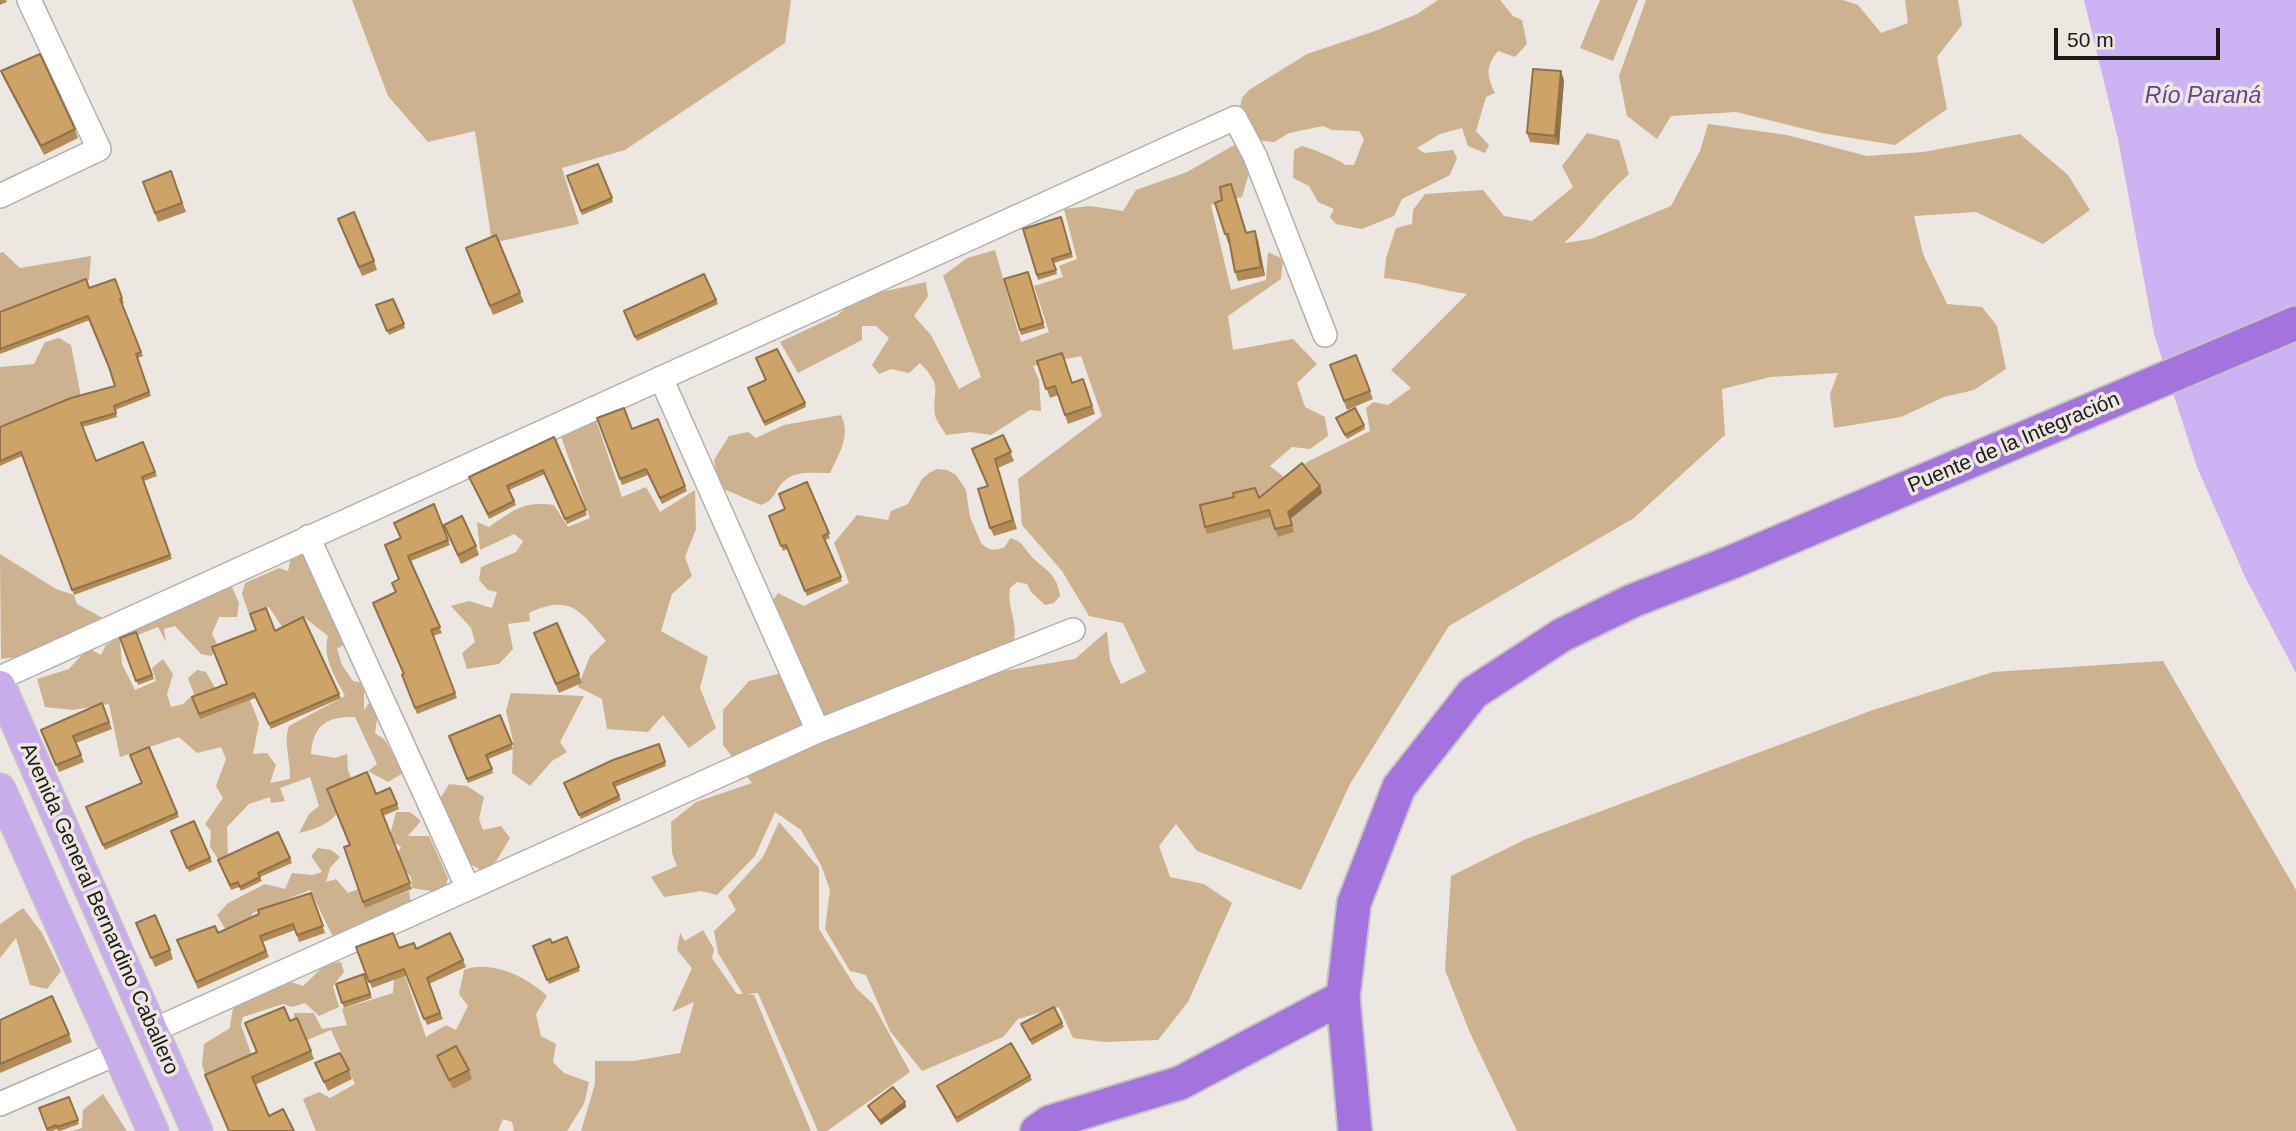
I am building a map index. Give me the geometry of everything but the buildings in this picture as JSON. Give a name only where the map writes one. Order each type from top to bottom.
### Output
[{"type":"highway","name":"Puente de la Integración","points":[[1355,1131],[1343,998],[1354,903],[1399,787],[1473,693],[1562,635],[1632,601],[1732,562],[2296,323]]},
{"type":"highway","points":[[1037,1131],[1051,1122],[1180,1083],[1343,998]]},
{"type":"main road","name":"Avenida General Bernardino Caballero","points":[[0,686],[197,1131]]},
{"type":"main road","name":"Avenida General Bernardino Caballero","points":[[0,789],[153,1131]]},
{"type":"street","points":[[0,196],[99,149],[29,0]]},
{"type":"street","points":[[0,678],[1235,118],[1255,156],[1325,335]]},
{"type":"street","points":[[661,378],[818,731]]},
{"type":"street","points":[[308,537],[468,888]]},
{"type":"street","points":[[153,1030],[818,731],[1073,630]]},
{"type":"street","points":[[0,1104],[118,1053]]},
{"type":"shaded area","points":[[352,0],[791,0],[785,43],[625,150],[562,168],[579,224],[492,243],[475,131],[428,142],[388,96]]},
{"type":"shaded area","points":[[1438,0],[1500,0],[1513,16],[1522,20],[1527,44],[1515,57],[1498,51],[1489,67],[1490,82],[1495,93],[1486,97],[1476,131],[1489,145],[1485,153],[1468,146],[1462,128],[1440,134],[1417,148],[1424,153],[1453,150],[1457,158],[1450,175],[1402,199],[1394,216],[1362,229],[1336,224],[1330,217],[1334,209],[1318,202],[1309,186],[1293,178],[1294,150],[1302,146],[1345,165],[1354,165],[1364,139],[1359,131],[1332,130],[1323,126],[1289,133],[1274,142],[1246,139],[1238,116],[1242,98],[1249,90],[1307,54],[1417,14]]},
{"type":"shaded area","points":[[1600,0],[1638,0],[1613,61],[1580,48]]},
{"type":"shaded area","points":[[1646,0],[1843,0],[1858,5],[1881,33],[1908,23],[1905,0],[1958,0],[1962,25],[1937,57],[1947,109],[1895,145],[1821,133],[1736,112],[1671,116],[1657,139],[1627,116],[1619,76]]},
{"type":"shaded area","points":[[1708,124],[1787,135],[1867,156],[1923,152],[2020,134],[2068,175],[2090,210],[2043,244],[1976,212],[1914,216],[1923,254],[1947,304],[1982,307],[1997,326],[2006,369],[1974,390],[1944,397],[1901,417],[1834,428],[1830,394],[1838,373],[1770,377],[1722,389],[1725,435],[1634,518],[1449,626],[1350,784],[1301,890],[1197,851],[1176,824],[1159,846],[1170,877],[1204,884],[1232,903],[1188,1002],[1158,1040],[1105,1042],[1073,1038],[1059,1007],[1018,1019],[1003,1037],[922,1071],[890,1031],[866,975],[850,971],[825,929],[830,890],[821,865],[801,830],[775,812],[755,856],[717,895],[701,891],[664,897],[651,877],[677,866],[672,853],[671,822],[696,802],[752,783],[723,745],[723,710],[749,681],[786,672],[770,605],[778,593],[804,606],[849,583],[834,543],[857,515],[888,520],[891,511],[908,504],[922,479],[937,469],[956,475],[966,490],[970,517],[981,543],[995,550],[1005,547],[1010,538],[1019,542],[1052,575],[1059,589],[1060,596],[1054,603],[1045,605],[1031,592],[1027,584],[1017,582],[1010,588],[1014,641],[997,672],[1075,659],[1107,631],[1110,660],[1121,684],[1146,672],[1123,623],[1089,616],[1062,571],[1022,525],[1018,479],[1102,416],[1081,356],[1033,366],[1039,380],[1041,411],[1030,410],[991,435],[971,432],[946,435],[935,415],[935,384],[920,363],[909,373],[891,369],[879,374],[872,365],[889,338],[876,326],[862,326],[862,340],[798,373],[780,342],[838,315],[855,298],[926,282],[928,296],[914,316],[931,335],[959,389],[981,377],[943,276],[967,258],[995,250],[1021,342],[1049,332],[1034,286],[1063,277],[1059,266],[1077,259],[1064,209],[1090,206],[1123,211],[1136,190],[1187,172],[1236,144],[1249,173],[1242,197],[1211,205],[1231,290],[1266,280],[1268,252],[1283,259],[1281,279],[1228,316],[1233,350],[1293,339],[1317,364],[1297,383],[1305,407],[1325,417],[1328,436],[1310,449],[1292,447],[1270,466],[1284,477],[1309,461],[1370,431],[1366,408],[1373,402],[1388,405],[1411,388],[1391,370],[1467,294],[1384,278],[1386,258],[1396,228],[1412,224],[1413,210],[1425,194],[1483,190],[1504,216],[1532,221],[1573,187],[1562,166],[1587,133],[1619,140],[1629,174],[1564,243],[1591,239],[1671,206],[1700,151]]},
{"type":"shaded area","points":[[3,252],[20,268],[91,256],[89,280],[0,314],[0,253]]},
{"type":"shaded area","points":[[59,338],[71,345],[81,397],[0,426],[0,367],[34,364],[45,342]]},
{"type":"shaded area","points":[[593,411],[622,497],[646,487],[660,512],[695,490],[696,529],[685,557],[692,576],[672,594],[661,631],[708,657],[700,688],[716,728],[689,748],[663,715],[648,732],[607,729],[602,699],[578,687],[590,656],[606,641],[589,621],[573,608],[565,605],[543,607],[529,613],[530,621],[508,624],[513,649],[499,664],[467,669],[462,653],[475,642],[471,628],[451,606],[469,601],[492,608],[497,592],[488,590],[479,580],[481,567],[516,552],[523,541],[514,534],[480,550],[477,522],[489,527],[512,512],[534,504],[554,505],[568,527],[590,518],[559,431],[576,431]]},
{"type":"shaded area","points":[[841,415],[844,438],[830,473],[806,473],[789,477],[770,500],[761,505],[719,487],[714,460],[729,436],[748,432],[756,438],[784,425]]},
{"type":"shaded area","points":[[309,551],[356,638],[337,649],[342,665],[353,681],[364,683],[364,710],[369,703],[378,712],[375,733],[385,740],[403,773],[388,782],[368,771],[377,764],[355,717],[329,721],[318,729],[311,754],[335,758],[347,754],[348,770],[354,785],[339,811],[320,827],[299,833],[309,814],[319,806],[310,777],[280,788],[285,801],[271,803],[270,797],[249,804],[227,827],[228,858],[220,862],[210,847],[211,831],[205,824],[223,798],[216,786],[226,759],[221,747],[197,753],[179,737],[120,757],[109,704],[73,710],[45,707],[37,679],[69,669],[88,648],[101,655],[106,645],[210,587],[232,587],[239,603],[237,617],[219,617],[212,634],[217,644],[212,656],[201,654],[175,626],[164,629],[166,642],[158,627],[120,642],[122,664],[135,690],[156,681],[152,668],[163,659],[173,674],[167,694],[171,707],[183,704],[194,694],[188,678],[197,670],[206,672],[218,693],[221,683],[248,695],[259,723],[253,754],[267,753],[276,765],[270,783],[290,779],[287,739],[289,726],[345,696],[328,659],[328,636],[305,618],[282,627],[269,607],[249,614],[242,594],[245,583],[279,568],[288,571],[291,557]]},
{"type":"shaded area","points":[[0,554],[56,589],[74,595],[77,604],[110,622],[20,657],[1,659]]},
{"type":"shaded area","points":[[2163,661],[2296,890],[2296,1131],[1517,1131],[1470,1033],[1445,970],[1451,876],[1526,839],[1873,710],[1993,672]]},
{"type":"shaded area","points":[[511,693],[584,696],[560,742],[567,752],[552,761],[530,786],[512,773],[513,741],[506,711]]},
{"type":"shaded area","points":[[449,784],[467,786],[484,797],[479,819],[483,830],[501,826],[510,838],[497,860],[483,871],[468,863],[438,802]]},
{"type":"shaded area","points":[[396,812],[410,812],[421,821],[408,836],[429,836],[448,878],[444,893],[412,888],[411,877],[394,859],[401,847],[389,839]]},
{"type":"shaded area","points":[[779,822],[819,868],[819,929],[856,988],[873,1004],[910,1072],[827,1131],[818,1131],[758,993],[747,994],[754,995],[811,1131],[581,1131],[595,1084],[595,1061],[633,1061],[680,1053],[694,1002],[672,1012],[692,968],[677,950],[680,933],[685,941],[703,930],[714,949],[712,958],[737,994],[743,994],[718,953],[714,931],[736,910],[728,896],[763,857]]},
{"type":"shaded area","points":[[318,848],[331,850],[340,857],[330,868],[326,882],[336,879],[348,893],[361,888],[376,891],[382,901],[409,891],[412,913],[360,932],[358,923],[351,932],[340,932],[333,937],[310,890],[253,913],[245,927],[228,934],[217,915],[228,903],[265,884],[285,889],[292,873],[312,875],[322,872],[311,856]]},
{"type":"shaded area","points":[[23,908],[42,933],[61,971],[47,989],[30,985],[16,938],[0,958],[0,924]]},
{"type":"shaded area","points":[[341,962],[344,972],[333,986],[339,1007],[319,1016],[305,1003],[292,1007],[283,1004],[243,1017],[241,1025],[253,1059],[294,1026],[294,1013],[314,1013],[322,1029],[347,1025],[342,1009],[393,993],[394,980],[388,968],[403,970],[426,1037],[446,1025],[456,1030],[468,1006],[459,994],[464,970],[474,967],[497,968],[530,982],[547,996],[536,1014],[541,1036],[556,1044],[553,1062],[564,1073],[589,1082],[584,1104],[567,1131],[514,1131],[512,1122],[503,1119],[498,1131],[316,1131],[303,1099],[319,1092],[330,1098],[355,1084],[331,1030],[208,1082],[202,1065],[204,1044],[230,1028],[237,998],[244,988],[262,979],[287,981],[303,986],[326,964]]},
{"type":"shaded area","points":[[103,1094],[127,1131],[71,1131],[82,1128],[83,1110]]},
{"type":"water","name":"Río Paraná","points":[[2084,0],[2296,0],[2296,673],[2245,577],[2197,467],[2154,334],[2118,139]]}]
